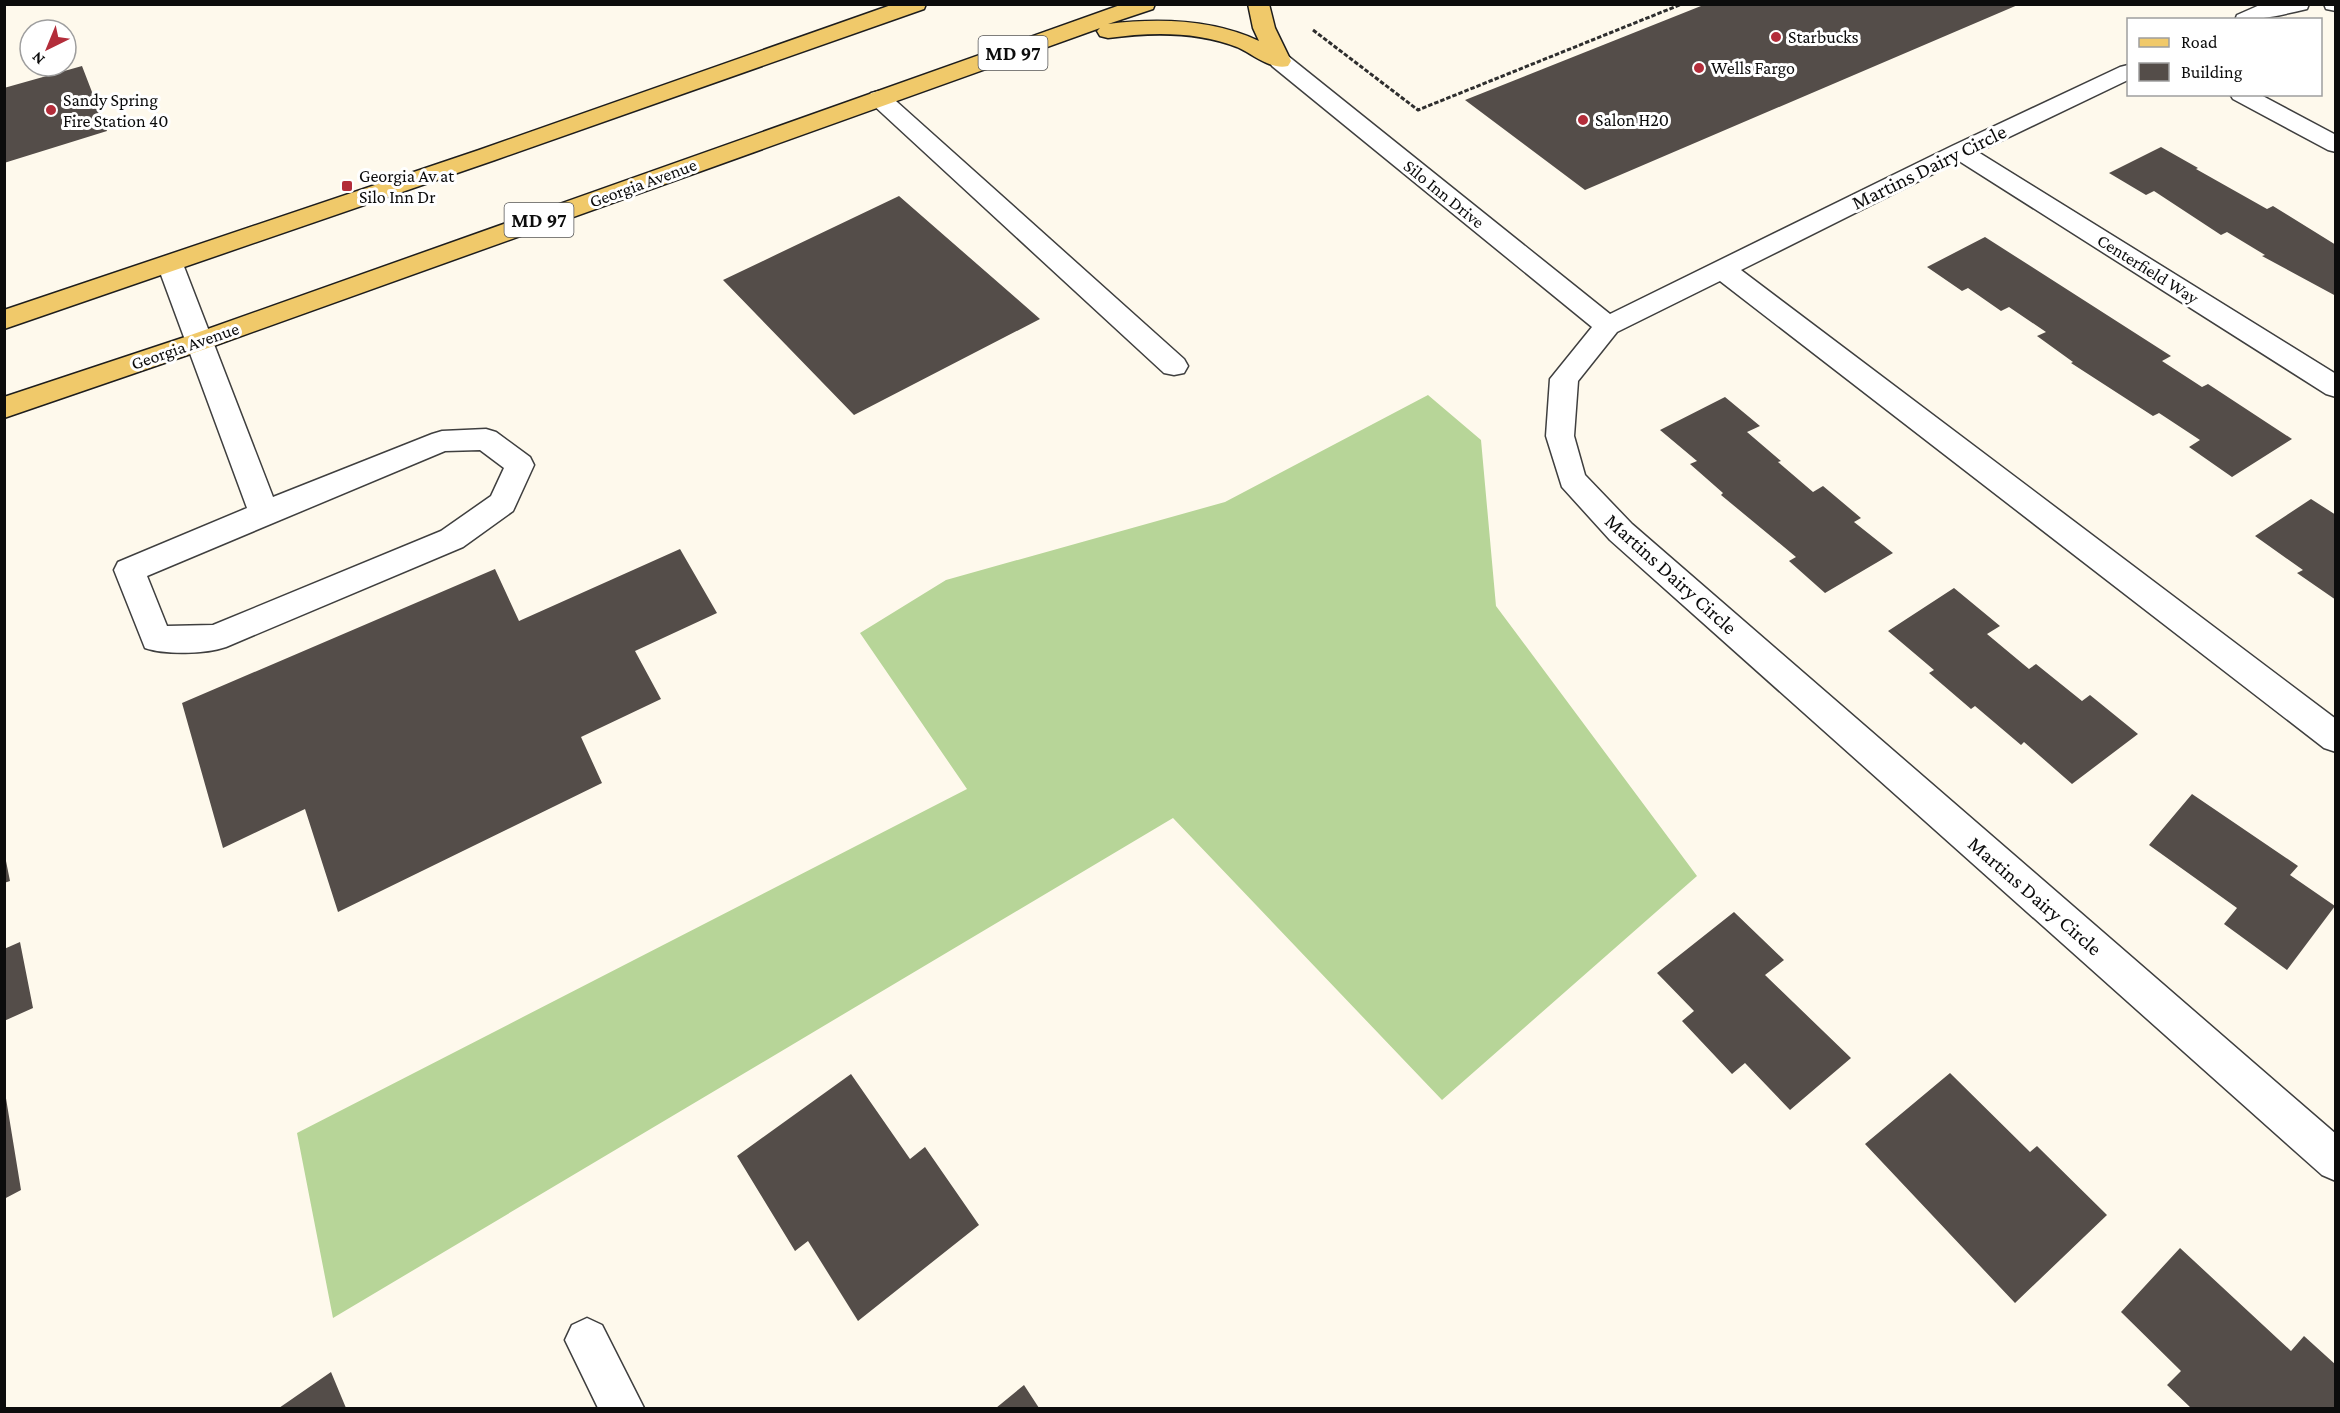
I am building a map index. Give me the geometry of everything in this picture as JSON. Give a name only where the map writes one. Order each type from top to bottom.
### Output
[{"type":"main road","points":[[4,320],[916,4]]},
{"type":"main road","name":"Georgia Avenue","points":[[4,408],[198,342],[879,98],[1050,40],[1145,4]]},
{"type":"main road","points":[[1258,4],[1264,28],[1280,61]]},
{"type":"main road","points":[[1050,40],[1140,26],[1204,30],[1246,43],[1280,61]]},
{"type":"street","points":[[2249,18],[2266,10],[2299,4]]},
{"type":"street","name":"Silo Inn Drive","points":[[1280,61],[1608,327]]},
{"type":"street","name":"Martins Dairy Circle","points":[[2127,72],[1960,151],[1608,327],[1564,380],[1560,436],[1572,479],[1621,532],[2336,1161]]},
{"type":"street","points":[[2245,96],[2336,144]]},
{"type":"street","points":[[879,98],[1174,366]]},
{"type":"street","name":"Centerfield Way","points":[[1960,151],[2336,387]]},
{"type":"street","points":[[170,264],[264,513]]},
{"type":"street","points":[[1723,270],[2336,738]]},
{"type":"street","points":[[486,439],[520,465],[503,503],[453,539],[215,638],[156,639],[129,570],[264,513],[442,441],[486,439]]},
{"type":"street","points":[[587,1340],[621,1408]]},
{"type":"path","points":[[1308,26],[1418,110],[1682,4]]},
{"type":"green space","points":[[1428,395],[1481,440],[1496,606],[1697,876],[1442,1100],[1173,818],[333,1318],[297,1133],[967,789],[860,633],[946,580],[1225,502]]},
{"type":"building","points":[[1706,4],[2020,4],[1585,190],[1465,100]]},
{"type":"building","name":"Sandy Spring Fire Station 40","points":[[82,66],[107,131],[4,163],[4,88],[39,78],[78,78],[78,67]]},
{"type":"building","points":[[2161,147],[2267,209],[2273,206],[2336,245],[2336,296],[2262,256],[2265,255],[2227,232],[2221,235],[2154,191],[2146,195],[2109,173]]},
{"type":"building","points":[[899,196],[1040,319],[854,415],[723,280]]},
{"type":"building","points":[[1985,237],[2171,356],[2162,361],[2202,387],[2208,384],[2292,439],[2232,477],[2189,447],[2200,440],[2159,413],[2153,416],[2071,363],[2073,362],[2037,336],[2046,332],[2009,307],[2001,311],[1968,288],[1962,291],[1927,267]]},
{"type":"building","points":[[1725,397],[1760,426],[1747,432],[1781,461],[1778,462],[1813,492],[1823,486],[1861,518],[1854,522],[1893,553],[1825,593],[1789,561],[1796,557],[1721,495],[1723,493],[1690,464],[1697,461],[1660,430]]},
{"type":"building","points":[[2311,499],[2336,515],[2336,600],[2297,573],[2303,570],[2255,536]]},
{"type":"building","points":[[680,549],[717,613],[635,651],[661,699],[581,737],[602,783],[338,912],[305,809],[223,848],[182,703],[495,569],[519,621]]},
{"type":"building","points":[[1954,588],[2000,626],[1987,634],[2029,669],[2036,664],[2082,701],[2090,695],[2138,734],[2072,784],[2024,742],[2021,745],[1975,706],[1971,709],[1929,673],[1934,670],[1888,631]]},
{"type":"building","points":[[2192,794],[2298,866],[2290,875],[2335,906],[2287,970],[2224,924],[2237,908],[2149,845]]},
{"type":"building","points":[[4,851],[10,881],[4,883]]},
{"type":"building","points":[[1734,912],[1784,960],[1765,975],[1851,1058],[1790,1110],[1745,1063],[1732,1074],[1682,1021],[1694,1011],[1657,973]]},
{"type":"building","points":[[20,942],[33,1008],[4,1021],[4,949]]},
{"type":"building","points":[[1950,1073],[2030,1152],[2037,1146],[2107,1215],[2015,1303],[1865,1144]]},
{"type":"building","points":[[851,1074],[910,1159],[925,1147],[979,1225],[858,1321],[808,1241],[795,1251],[737,1156]]},
{"type":"building","points":[[4,1086],[21,1190],[4,1199]]},
{"type":"building","points":[[2180,1248],[2291,1351],[2304,1336],[2336,1365],[2336,1408],[2191,1408],[2167,1385],[2181,1371],[2121,1312]]},
{"type":"building","points":[[331,1372],[346,1408],[279,1408]]},
{"type":"building","points":[[1024,1385],[1039,1408],[996,1408]]},
{"type":"place","name":"Starbucks","points":[[1776,37]]},
{"type":"place","name":"Wells Fargo","points":[[1699,68]]},
{"type":"place","name":"Sandy Spring Fire Station 40","points":[[51,110]]},
{"type":"place","name":"Salon H20","points":[[1583,120]]},
{"type":"place","name":"Georgia Av at Silo Inn Dr","points":[[347,186]]}]
